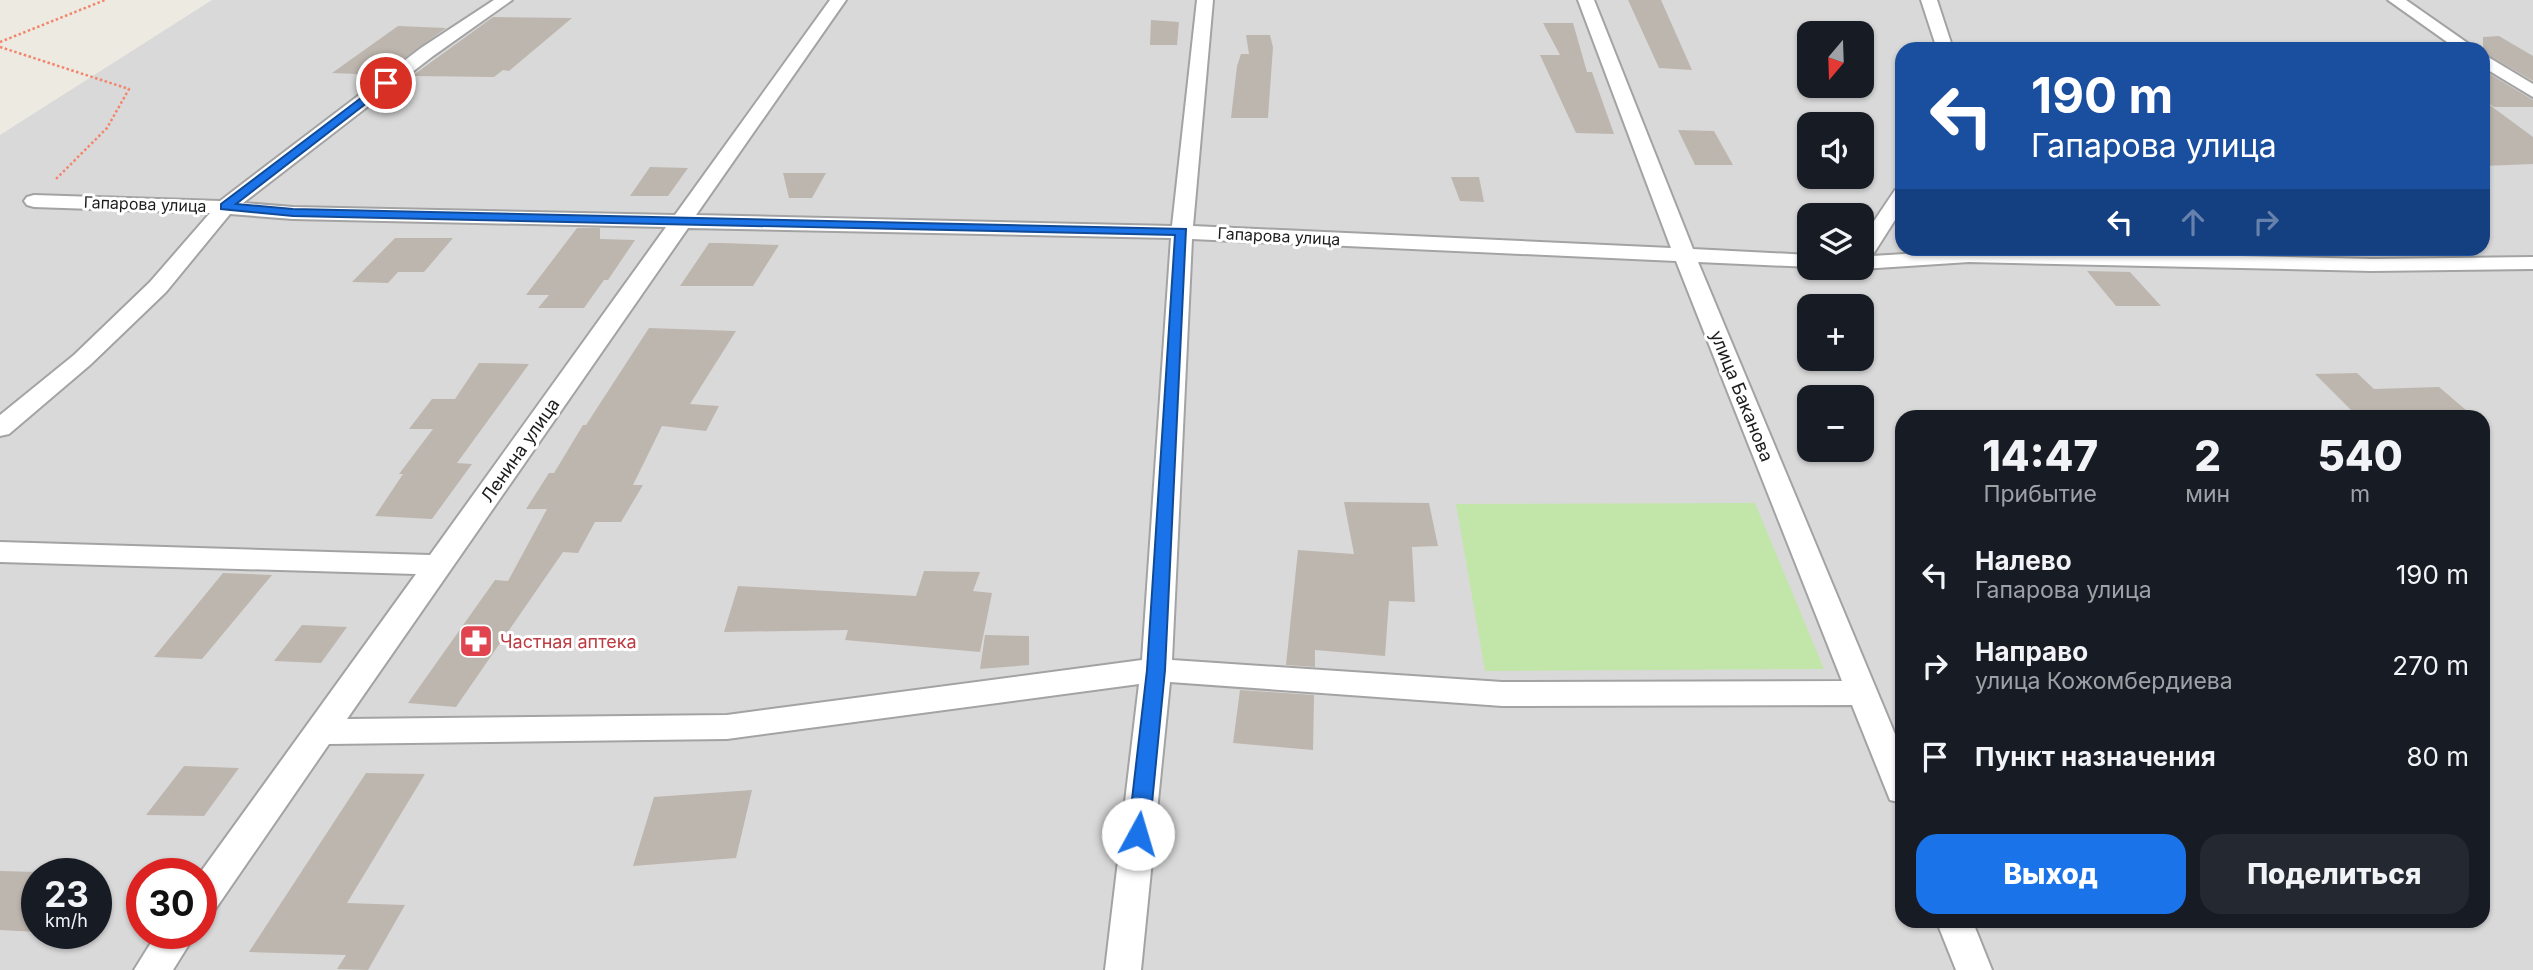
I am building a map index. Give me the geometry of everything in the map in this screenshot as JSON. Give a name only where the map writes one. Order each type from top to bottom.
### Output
[{"type":"street","points":[[0,428],[82,360],[158,287],[225,207],[427,51],[504,0]]},
{"type":"street","name":"Ленина улица","points":[[217,877],[838,0]]},
{"type":"street","points":[[1124,970],[1156,670],[1182,232],[1205,0]]},
{"type":"street","name":"улица Баканова","points":[[1586,0],[1684,254],[1895,772]]},
{"type":"street","points":[[1929,0],[1943,42]]},
{"type":"street","points":[[2396,0],[2459,42]]},
{"type":"street","points":[[2490,64],[2533,92]]},
{"type":"street","name":"Гапарова улица","points":[[34,201],[225,207],[293,212],[1182,232],[1797,260]]},
{"type":"street","points":[[1874,237],[1895,205]]},
{"type":"street","points":[[1874,262],[1969,256],[2372,265],[2533,263]]},
{"type":"street","points":[[0,552],[438,565]]},
{"type":"street","points":[[320,732],[727,727],[1156,670],[1502,694],[1864,693]]},
{"type":"street","points":[[1957,928],[1974,970]]},
{"type":"street","points":[[152,970],[167,949]]},
{"type":"path","points":[[0,44],[105,0]]},
{"type":"path","points":[[0,44],[129,89],[107,128],[34,201]]},
{"type":"shaded area","points":[[212,0],[2533,0],[2533,970],[0,970],[0,135]]},
{"type":"green space","points":[[1755,503],[1824,669],[1485,671],[1456,504]]},
{"type":"building","points":[[1628,0],[1661,0],[1692,70],[1659,68]]},
{"type":"building","points":[[493,17],[572,18],[509,71],[503,70],[494,77],[412,76]]},
{"type":"building","points":[[1151,20],[1179,22],[1177,45],[1150,45]]},
{"type":"building","points":[[1543,23],[1573,23],[1587,72],[1592,72],[1614,134],[1576,133],[1540,55],[1560,55]]},
{"type":"building","points":[[398,26],[446,28],[381,75],[332,73]]},
{"type":"building","points":[[1246,35],[1270,35],[1273,47],[1268,118],[1231,118],[1237,66],[1241,54],[1249,54]]},
{"type":"building","points":[[2499,36],[2533,56],[2533,81],[2490,56],[2490,42],[2483,42],[2483,37]]},
{"type":"building","points":[[2490,74],[2533,100],[2533,107],[2494,107],[2490,104]]},
{"type":"building","points":[[2490,105],[2533,137],[2533,164],[2490,166]]},
{"type":"building","points":[[1678,130],[1714,131],[1733,165],[1695,165]]},
{"type":"building","points":[[650,167],[688,168],[668,196],[630,196]]},
{"type":"building","points":[[783,173],[826,173],[812,198],[789,198]]},
{"type":"building","points":[[1451,177],[1479,177],[1484,202],[1460,201]]},
{"type":"building","points":[[577,228],[600,228],[600,239],[635,240],[608,280],[604,280],[584,308],[538,308],[549,295],[526,295]]},
{"type":"building","points":[[395,238],[453,238],[424,272],[398,272],[388,283],[352,282]]},
{"type":"building","points":[[709,243],[779,245],[753,286],[680,286]]},
{"type":"building","points":[[2087,271],[2130,272],[2161,306],[2116,306]]},
{"type":"building","points":[[649,328],[736,331],[690,404],[719,406],[706,431],[662,426],[633,485],[643,485],[621,522],[595,522],[578,553],[563,552],[456,707],[408,703],[495,580],[508,581],[547,509],[526,509],[549,473],[554,473]]},
{"type":"building","points":[[479,363],[529,364],[457,463],[472,464],[432,519],[375,516],[403,474],[399,474],[433,429],[409,429],[432,399],[455,399]]},
{"type":"building","points":[[2357,373],[2374,389],[2439,387],[2466,410],[2351,410],[2315,374]]},
{"type":"building","points":[[1344,502],[1429,503],[1438,546],[1412,547],[1415,602],[1389,601],[1385,656],[1315,650],[1315,667],[1286,665],[1298,550],[1354,554]]},
{"type":"building","points":[[924,571],[980,572],[973,591],[992,593],[980,652],[845,640],[848,630],[724,632],[738,586],[916,596]]},
{"type":"building","points":[[223,573],[272,575],[202,659],[154,657]]},
{"type":"building","points":[[302,625],[347,627],[321,663],[274,661]]},
{"type":"building","points":[[985,635],[1029,636],[1029,665],[980,669]]},
{"type":"building","points":[[1240,690],[1314,695],[1313,750],[1233,743]]},
{"type":"building","points":[[184,766],[239,768],[204,816],[146,815]]},
{"type":"building","points":[[366,773],[425,774],[347,903],[405,905],[368,970],[337,969],[346,955],[249,952]]},
{"type":"building","points":[[752,790],[736,858],[633,866],[654,797]]},
{"type":"building","points":[[0,871],[21,872],[21,931],[0,930]]},
{"type":"place","name":"Частная аптека","points":[[476,641]]},
{"type":"route","points":[[386,83],[225,207],[293,212],[1182,232],[1156,670],[1138,834]]}]
